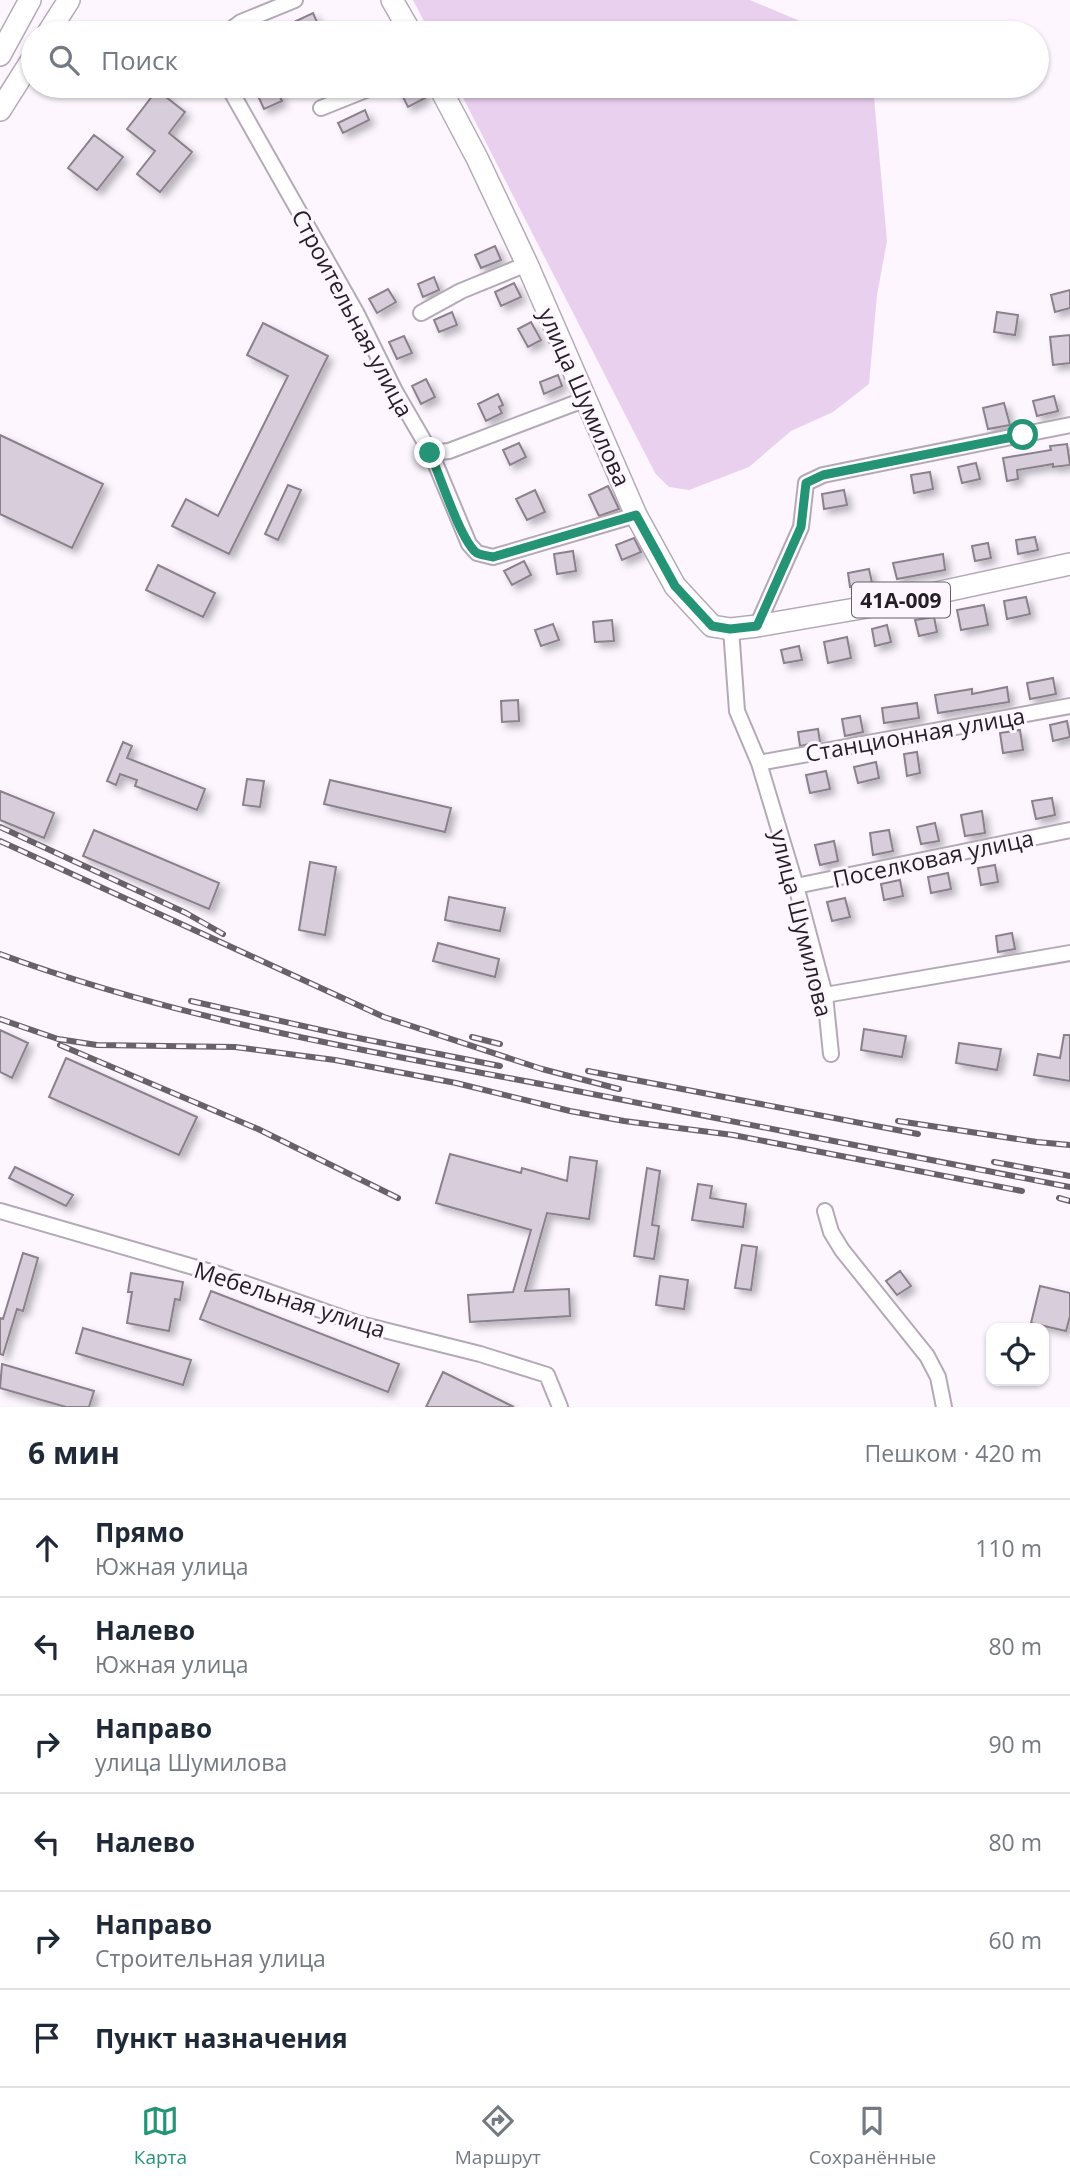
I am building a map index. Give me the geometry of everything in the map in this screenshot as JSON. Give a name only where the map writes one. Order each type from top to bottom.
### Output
[{"type":"main road","points":[[0,55],[30,0]]},
{"type":"main road","points":[[42,0],[55,7],[68,2]]},
{"type":"main road","points":[[392,0],[404,21]]},
{"type":"main road","points":[[56,21],[68,2]]},
{"type":"main road","points":[[0,110],[21,77]]},
{"type":"main road","name":"улица Шумилова","points":[[445,98],[527,264],[636,515],[675,586],[712,626],[730,629]]},
{"type":"main road","name":"41А-009","points":[[730,629],[890,603],[1070,564]]},
{"type":"street","points":[[243,21],[295,0]]},
{"type":"street","name":"Строительная улица","points":[[235,98],[357,314],[395,391],[430,453],[469,544],[477,554],[493,557],[636,515]]},
{"type":"street","points":[[321,108],[346,98]]},
{"type":"street","points":[[421,313],[461,291],[527,264]]},
{"type":"street","points":[[430,453],[449,451],[586,399]]},
{"type":"street","points":[[757,626],[801,527],[806,483],[823,475],[1070,425]]},
{"type":"street","name":"улица Шумилова","points":[[730,629],[737,711],[759,763],[796,886],[825,995],[831,1054]]},
{"type":"street","name":"Станционная улица","points":[[759,763],[1070,706]]},
{"type":"street","name":"Поселковая улица","points":[[796,886],[1070,830]]},
{"type":"street","points":[[825,995],[1070,953]]},
{"type":"street","name":"Мебельная улица","points":[[0,1211],[221,1275],[360,1324],[480,1354],[547,1375],[560,1407]]},
{"type":"street","points":[[825,1211],[831,1232],[842,1250],[927,1356],[938,1377],[944,1407]]},
{"type":"shaded area","points":[[413,0],[750,0],[800,21],[424,21]]},
{"type":"shaded area","points":[[463,98],[874,98],[887,241],[877,295],[869,384],[833,412],[791,431],[749,467],[689,490],[669,487],[655,473]]},
{"type":"building","points":[[313,13],[316,21],[296,21]]},
{"type":"building","points":[[151,98],[167,98],[185,112],[169,133],[192,152],[160,192],[137,174],[155,151],[127,129]]},
{"type":"building","points":[[259,98],[281,98],[282,101],[264,109]]},
{"type":"building","points":[[404,98],[425,98],[408,107]]},
{"type":"building","points":[[365,110],[369,120],[343,133],[338,123]]},
{"type":"building","points":[[94,135],[123,157],[97,190],[68,168]]},
{"type":"building","points":[[495,246],[501,260],[481,268],[475,255]]},
{"type":"building","points":[[434,277],[439,290],[423,297],[418,284]]},
{"type":"building","points":[[514,283],[521,297],[501,306],[495,292]]},
{"type":"building","points":[[388,289],[396,302],[377,313],[369,299]]},
{"type":"building","points":[[1070,290],[1070,308],[1055,312],[1051,295]]},
{"type":"building","points":[[452,312],[457,325],[439,332],[434,320]]},
{"type":"building","points":[[997,312],[1018,315],[1015,335],[994,332]]},
{"type":"building","points":[[531,322],[541,340],[528,347],[518,329]]},
{"type":"building","points":[[263,323],[328,356],[229,554],[172,526],[186,499],[218,516],[288,376],[247,355]]},
{"type":"building","points":[[1070,335],[1070,363],[1053,365],[1050,337]]},
{"type":"building","points":[[404,336],[412,353],[397,359],[389,342]]},
{"type":"building","points":[[558,375],[562,386],[544,394],[540,382]]},
{"type":"building","points":[[426,379],[435,397],[421,404],[412,386]]},
{"type":"building","points":[[498,394],[503,405],[499,407],[502,413],[486,421],[478,404]]},
{"type":"building","points":[[1054,396],[1058,411],[1037,416],[1033,401]]},
{"type":"building","points":[[1004,403],[1010,425],[988,429],[983,408]]},
{"type":"building","points":[[0,435],[103,484],[72,548],[0,514]]},
{"type":"building","points":[[519,443],[526,457],[510,465],[503,450]]},
{"type":"building","points":[[1067,444],[1070,465],[1053,467],[1053,464],[1017,470],[1018,479],[1007,481],[1003,458],[1051,450],[1050,446]]},
{"type":"building","points":[[976,463],[980,479],[962,483],[958,467]]},
{"type":"building","points":[[930,472],[933,489],[914,493],[911,475]]},
{"type":"building","points":[[288,485],[301,490],[278,540],[265,534]]},
{"type":"building","points":[[608,486],[619,509],[599,516],[589,495]]},
{"type":"building","points":[[535,490],[545,512],[527,520],[516,499]]},
{"type":"building","points":[[844,490],[847,505],[824,509],[822,494]]},
{"type":"building","points":[[1035,537],[1038,550],[1018,554],[1016,540]]},
{"type":"building","points":[[634,538],[641,552],[622,560],[616,545]]},
{"type":"building","points":[[988,543],[991,558],[975,561],[972,546]]},
{"type":"building","points":[[573,551],[576,571],[557,574],[554,554]]},
{"type":"building","points":[[943,554],[945,570],[897,579],[893,563]]},
{"type":"building","points":[[524,561],[531,575],[512,585],[504,571]]},
{"type":"building","points":[[158,565],[215,593],[203,617],[146,590]]},
{"type":"building","points":[[869,569],[872,583],[850,587],[848,573]]},
{"type":"building","points":[[1026,597],[1030,614],[1007,619],[1004,601]]},
{"type":"building","points":[[984,605],[988,625],[961,630],[957,610]]},
{"type":"building","points":[[934,617],[937,632],[919,636],[915,620]]},
{"type":"building","points":[[612,620],[614,641],[595,642],[593,622]]},
{"type":"building","points":[[553,624],[559,640],[541,646],[535,630]]},
{"type":"building","points":[[887,625],[891,642],[875,646],[872,629]]},
{"type":"building","points":[[847,637],[851,658],[828,663],[824,642]]},
{"type":"building","points":[[799,646],[802,660],[784,663],[781,650]]},
{"type":"building","points":[[1053,678],[1056,694],[1030,699],[1027,683]]},
{"type":"building","points":[[1007,687],[1009,702],[938,713],[935,695],[972,689],[972,694]]},
{"type":"building","points":[[518,700],[519,721],[502,722],[501,701]]},
{"type":"building","points":[[917,703],[919,718],[884,723],[882,708]]},
{"type":"building","points":[[860,716],[863,732],[845,736],[842,719]]},
{"type":"building","points":[[1067,721],[1070,737],[1053,741],[1050,725]]},
{"type":"building","points":[[818,729],[820,742],[800,746],[798,732]]},
{"type":"building","points":[[1020,730],[1023,750],[1003,753],[1000,733]]},
{"type":"building","points":[[123,742],[132,746],[127,758],[205,789],[197,810],[135,786],[137,780],[120,774],[116,785],[107,781]]},
{"type":"building","points":[[917,752],[920,773],[907,776],[904,754]]},
{"type":"building","points":[[876,762],[879,778],[858,783],[854,767]]},
{"type":"building","points":[[826,771],[830,789],[810,793],[806,775]]},
{"type":"building","points":[[247,779],[264,781],[260,807],[243,805]]},
{"type":"building","points":[[330,780],[451,808],[445,832],[324,804]]},
{"type":"building","points":[[0,791],[54,813],[44,838],[0,820]]},
{"type":"building","points":[[1052,798],[1055,815],[1036,819],[1032,801]]},
{"type":"building","points":[[982,811],[985,833],[965,836],[961,815]]},
{"type":"building","points":[[935,823],[939,841],[921,844],[917,827]]},
{"type":"building","points":[[94,830],[219,883],[209,909],[83,856]]},
{"type":"building","points":[[889,830],[893,851],[873,855],[870,833]]},
{"type":"building","points":[[834,841],[838,861],[820,865],[815,845]]},
{"type":"building","points":[[310,862],[336,867],[325,935],[299,930]]},
{"type":"building","points":[[995,865],[998,882],[981,885],[978,868]]},
{"type":"building","points":[[948,873],[951,889],[931,893],[928,877]]},
{"type":"building","points":[[900,880],[903,896],[884,900],[881,884]]},
{"type":"building","points":[[449,897],[505,908],[500,931],[445,920]]},
{"type":"building","points":[[845,898],[850,917],[832,921],[827,902]]},
{"type":"building","points":[[1012,933],[1015,949],[998,952],[996,936]]},
{"type":"building","points":[[438,943],[499,959],[495,977],[433,961]]},
{"type":"building","points":[[864,1029],[906,1036],[902,1057],[861,1050]]},
{"type":"building","points":[[0,1030],[28,1043],[12,1078],[0,1072]]},
{"type":"building","points":[[1064,1035],[1070,1035],[1070,1081],[1034,1075],[1038,1054],[1060,1058]]},
{"type":"building","points":[[959,1043],[1001,1049],[997,1070],[956,1063]]},
{"type":"building","points":[[66,1058],[197,1117],[179,1155],[49,1097]]},
{"type":"building","points":[[450,1154],[521,1173],[522,1168],[567,1181],[570,1157],[597,1161],[589,1219],[547,1213],[525,1291],[569,1289],[570,1316],[470,1322],[468,1295],[513,1292],[531,1230],[436,1203]]},
{"type":"building","points":[[15,1167],[73,1195],[66,1206],[9,1178]]},
{"type":"building","points":[[647,1168],[660,1171],[652,1225],[659,1226],[654,1259],[634,1256]]},
{"type":"building","points":[[698,1184],[712,1186],[710,1198],[746,1204],[743,1227],[692,1220]]},
{"type":"building","points":[[742,1245],[757,1247],[751,1290],[735,1288]]},
{"type":"building","points":[[23,1253],[38,1258],[23,1311],[17,1309],[3,1355],[0,1354],[0,1318],[3,1319]]},
{"type":"building","points":[[900,1271],[911,1286],[897,1295],[886,1281]]},
{"type":"building","points":[[131,1273],[183,1282],[180,1300],[175,1299],[169,1331],[127,1323],[132,1292],[128,1292]]},
{"type":"building","points":[[660,1276],[688,1280],[684,1309],[656,1305]]},
{"type":"building","points":[[1040,1286],[1070,1293],[1070,1316],[1066,1331],[1049,1327],[1049,1323],[1031,1323]]},
{"type":"building","points":[[211,1291],[399,1364],[388,1392],[200,1319]]},
{"type":"building","points":[[83,1328],[191,1360],[183,1385],[76,1353]]},
{"type":"building","points":[[2,1364],[94,1391],[89,1407],[66,1407],[0,1388]]},
{"type":"building","points":[[443,1372],[514,1407],[426,1407]]},
{"type":"railway","points":[[0,827],[186,913],[223,934]]},
{"type":"railway","points":[[0,841],[384,1017],[542,1069],[619,1089]]},
{"type":"railway","points":[[0,954],[134,997],[270,1031],[1070,1187]]},
{"type":"railway","points":[[191,1001],[500,1066]]},
{"type":"railway","points":[[0,1019],[58,1039],[97,1045],[235,1047],[335,1060],[456,1083],[570,1111],[733,1135],[1022,1191]]},
{"type":"railway","points":[[472,1037],[500,1044]]},
{"type":"railway","points":[[60,1045],[258,1129],[398,1198]]},
{"type":"railway","points":[[588,1071],[918,1134]]},
{"type":"railway","points":[[898,1121],[1070,1145]]},
{"type":"railway","points":[[994,1162],[1070,1176]]},
{"type":"railway","points":[[1059,1198],[1070,1201]]},
{"type":"route","points":[[430,453],[460,526],[477,554],[493,557],[636,515],[675,586],[712,626],[730,629],[757,626],[801,527],[806,483],[823,475],[1023,435]]}]
